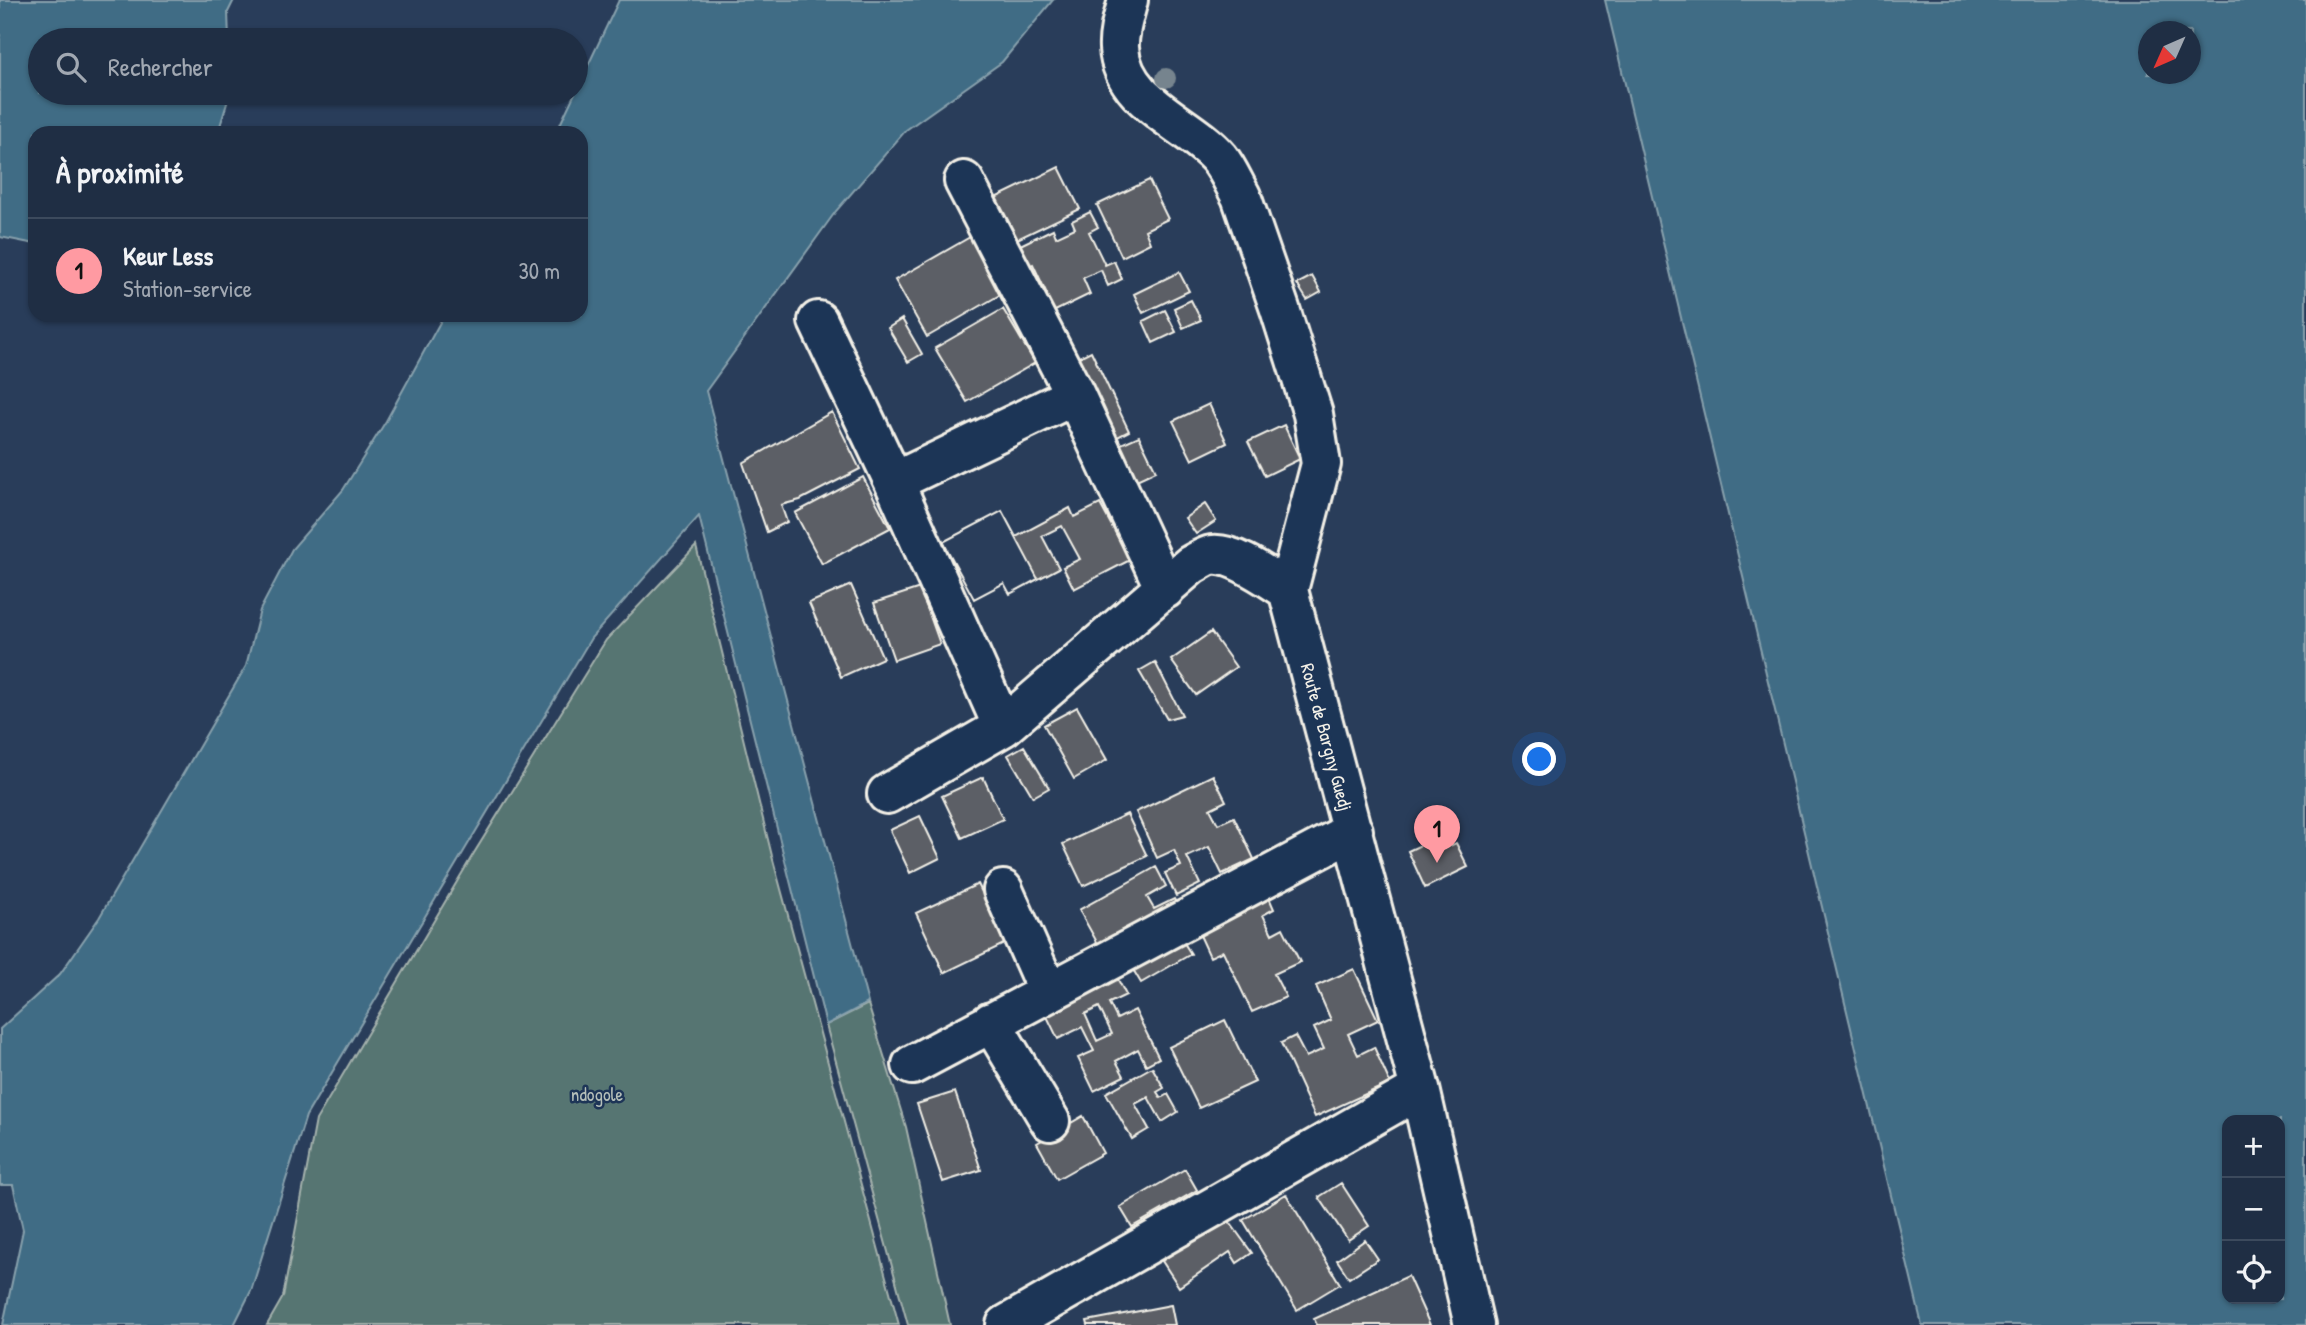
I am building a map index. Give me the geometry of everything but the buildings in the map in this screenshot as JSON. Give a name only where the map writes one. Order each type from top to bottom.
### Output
[{"type":"street","name":"Route de Bargny Guedj","points":[[1128,0],[1120,30],[1119,50],[1124,71],[1150,103],[1219,158],[1241,196],[1313,414],[1321,464],[1288,590],[1420,1088],[1474,1325]]},
{"type":"street","points":[[964,181],[1075,395],[1165,589]]},
{"type":"street","points":[[818,321],[894,482],[1003,727]]},
{"type":"street","points":[[894,482],[1075,395]]},
{"type":"street","points":[[887,794],[1003,727],[1191,565],[1212,555],[1231,558],[1250,566],[1288,590]]},
{"type":"street","points":[[912,1065],[1353,831]]},
{"type":"street","points":[[1003,890],[1048,992]]},
{"type":"street","points":[[991,1023],[1050,1121]]},
{"type":"street","points":[[1006,1325],[1420,1088]]},
{"type":"green space","name":"ndogole","points":[[696,546],[772,856],[899,1325],[267,1325],[283,1297],[316,1120],[474,853],[606,640]]},
{"type":"green space","points":[[868,1004],[906,1127],[950,1325],[908,1325],[826,1025]]},
{"type":"water","points":[[0,0],[234,0],[228,12],[229,28],[28,28],[28,105],[226,105],[220,126],[28,126],[28,243],[0,237]]},
{"type":"water","points":[[619,0],[1053,0],[1002,62],[906,130],[836,211],[706,391],[868,1003],[826,1025],[699,516],[591,638],[306,1116],[251,1291],[234,1325],[3,1325],[23,1230],[13,1185],[0,1185],[0,1029],[60,974],[99,918],[246,666],[260,610],[292,549],[343,490],[386,421],[440,322],[588,322],[588,126],[559,126],[569,105],[588,105],[588,65]]},
{"type":"water","points":[[1605,0],[2306,0],[2306,1325],[1922,1325]]},
{"type":"place","name":"Keur Less","points":[[1437,863]]}]
